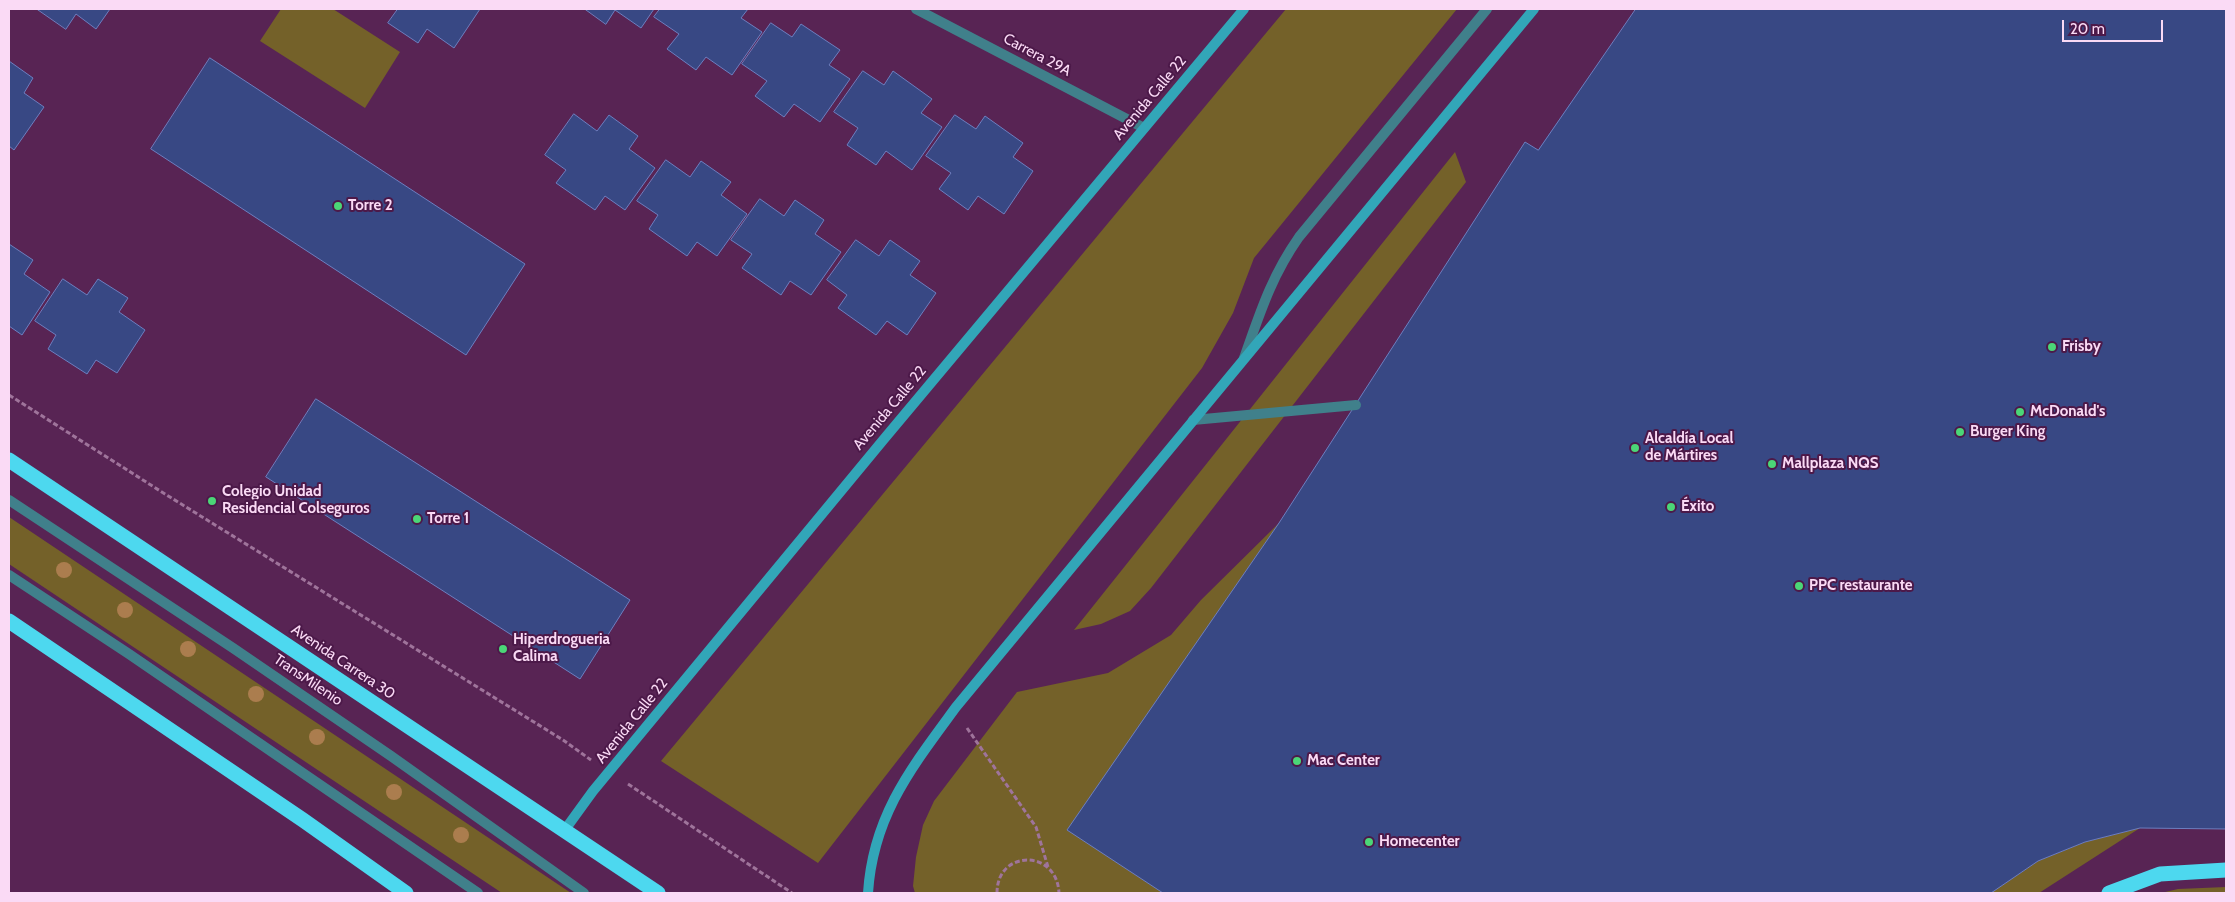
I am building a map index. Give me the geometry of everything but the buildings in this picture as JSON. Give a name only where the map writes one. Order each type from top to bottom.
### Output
[{"type":"highway","name":"Avenida Carrera 30","points":[[9,460],[658,893]]},
{"type":"highway","points":[[9,621],[303,820],[406,893]]},
{"type":"highway","points":[[2109,893],[2160,874],[2226,870]]},
{"type":"street","name":"Carrera 29A","points":[[916,9],[1144,128]]},
{"type":"street","name":"Avenida Calle 22","points":[[564,830],[609,772],[884,439],[1244,9]]},
{"type":"street","points":[[1243,359],[1269,288],[1281,262],[1299,237],[1487,9]]},
{"type":"street","points":[[868,893],[870,869],[883,823],[897,792],[917,760],[956,707],[1534,9]]},
{"type":"street","points":[[1193,420],[1356,405]]},
{"type":"street","name":"TransMilenio","points":[[9,500],[249,658],[584,893]]},
{"type":"street","points":[[9,574],[478,893]]},
{"type":"path","points":[[9,395],[174,500],[563,740],[792,893]]},
{"type":"path","points":[[956,707],[983,753],[1036,827],[1048,867],[1058,883],[1058,893]]},
{"type":"path","points":[[997,893],[997,885],[1001,875],[1017,861],[1028,859],[1038,861],[1048,867]]},
{"type":"shaded area","points":[[281,9],[333,9],[400,52],[365,108],[260,41]]},
{"type":"shaded area","points":[[1286,9],[1457,9],[1254,258],[1233,313],[1202,368],[818,863],[661,761]]},
{"type":"shaded area","points":[[1455,152],[1466,182],[1151,588],[1130,611],[1101,624],[1074,630]]},
{"type":"shaded area","points":[[9,517],[571,893],[502,893],[9,564]]},
{"type":"shaded area","points":[[1279,523],[1068,830],[1163,893],[915,893],[913,886],[916,857],[923,825],[934,801],[1017,692],[1108,673],[1171,635],[1201,600]]},
{"type":"shaded area","points":[[2140,828],[2039,893],[1991,893],[2038,861],[2085,842]]},
{"type":"shaded area","points":[[2226,887],[2226,893],[2161,893],[2178,889]]},
{"type":"place","name":"Torre 2","points":[[338,206]]},
{"type":"place","name":"Frisby","points":[[2052,347]]},
{"type":"place","name":"McDonald's","points":[[2020,412]]},
{"type":"place","name":"Burger King","points":[[1960,432]]},
{"type":"place","name":"Alcaldía Local de Mártires","points":[[1635,448]]},
{"type":"place","name":"Mallplaza NQS","points":[[1772,464]]},
{"type":"place","name":"Colegio Unidad Residencial Colseguros","points":[[212,501]]},
{"type":"place","name":"Éxito","points":[[1671,507]]},
{"type":"place","name":"Torre 1","points":[[417,519]]},
{"type":"place","name":"PPC restaurante","points":[[1799,586]]},
{"type":"place","name":"Hiperdrogueria Calima","points":[[503,649]]},
{"type":"place","name":"Mac Center","points":[[1297,761]]},
{"type":"place","name":"Homecenter","points":[[1369,842]]}]
